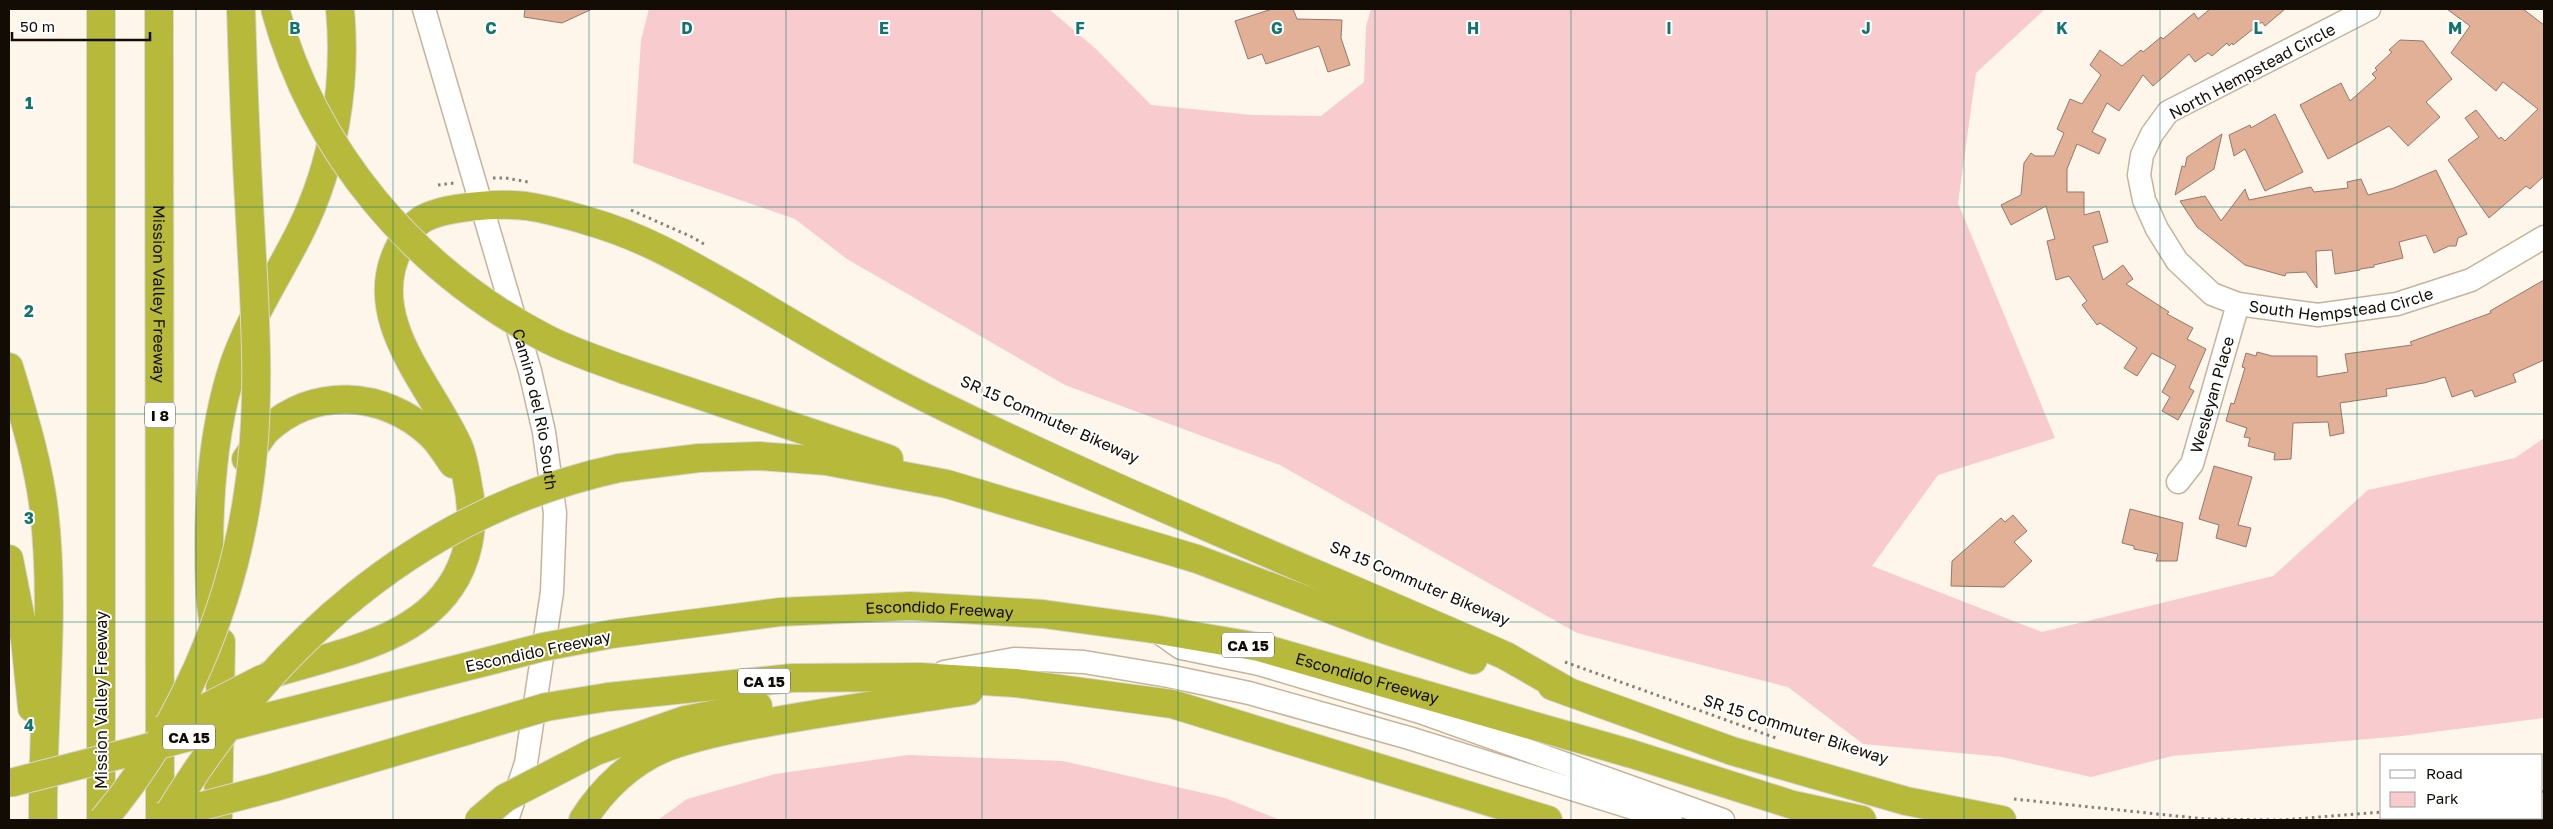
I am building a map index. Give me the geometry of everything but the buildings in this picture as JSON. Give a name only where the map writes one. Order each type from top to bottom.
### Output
[{"type":"highway","name":"Mission Valley Freeway","points":[[101,9],[102,820]]},
{"type":"highway","name":"Mission Valley Freeway","points":[[159,9],[160,820]]},
{"type":"highway","points":[[102,820],[164,730],[197,668],[212,633],[242,531],[254,441],[256,337],[241,9]]},
{"type":"highway","points":[[275,9],[292,63],[324,129],[350,170],[386,216],[405,236],[424,255],[463,287],[504,315],[546,338],[625,370],[874,452],[947,484]]},
{"type":"highway","points":[[219,659],[210,593],[210,539],[215,455],[222,412],[240,348],[301,230],[311,207],[326,160],[340,89],[340,9]]},
{"type":"highway","points":[[107,758],[271,674],[399,631],[428,611],[443,597],[462,565],[469,548],[472,519],[469,486],[460,449],[398,334],[390,311],[388,290],[395,255],[415,225],[440,211],[482,207],[525,206],[590,221],[662,248],[830,346],[924,397],[1024,446],[1506,656],[1569,692]]},
{"type":"highway","points":[[9,367],[30,436],[47,539],[50,605],[42,819]]},
{"type":"highway","points":[[174,820],[218,811],[219,659],[234,494],[244,462],[266,432],[290,413],[306,406],[333,399],[356,399],[384,405],[417,422],[432,435],[469,486]]},
{"type":"highway","points":[[165,820],[207,757],[263,686],[295,650],[360,590],[407,556],[490,510],[549,487],[619,468],[699,458],[768,456],[864,467],[947,484],[1197,559],[1369,624],[1732,750],[1906,801],[2005,809]]},
{"type":"highway","points":[[9,559],[25,640],[42,819]]},
{"type":"highway","name":"Escondido Freeway","points":[[9,784],[543,647],[612,634],[780,612],[910,606],[1043,614],[1152,629],[1258,647],[1632,754],[1793,805],[1862,820]]},
{"type":"highway","name":"CA 15","points":[[149,820],[218,811],[275,787],[546,707],[608,697],[792,678],[920,676],[1015,683],[1172,704],[1548,820]]},
{"type":"highway","points":[[583,820],[611,783],[637,764],[667,747],[736,728],[812,714],[1015,683]]},
{"type":"highway","points":[[479,820],[505,798],[596,751],[685,720],[779,703],[879,705]]},
{"type":"street","name":"Camino del Rio South","points":[[424,9],[530,371],[544,432],[555,513],[552,592],[526,763],[507,820]]},
{"type":"street","name":"North Hempstead Circle","points":[[2157,230],[2144,200],[2139,174],[2142,155],[2152,134],[2168,112],[2369,9]]},
{"type":"street","name":"South Hempstead Circle","points":[[2157,230],[2177,261],[2212,294],[2238,304],[2318,315],[2397,304],[2471,280],[2544,237]]},
{"type":"street","name":"Wesleyan Place","points":[[2178,482],[2192,464],[2238,304]]},
{"type":"street","points":[[1152,629],[1181,648],[1259,664],[1420,712],[1723,820]]},
{"type":"street","points":[[920,676],[1014,659],[1084,662],[1168,676],[1249,693],[1352,721],[1671,820]]},
{"type":"path","points":[[506,178],[533,183]]},
{"type":"path","points":[[625,208],[692,236],[708,248]]},
{"type":"path","name":"SR 15 Commuter Bikeway","points":[[1558,658],[1779,739]]},
{"type":"path","points":[[2005,809],[2205,819],[2282,820],[2380,812]]},
{"type":"green space","points":[[649,9],[1049,9],[1096,49],[1151,105],[1252,115],[1321,116],[1364,82],[1366,27],[1371,9],[2045,9],[1976,73],[1958,203],[2055,438],[1938,475],[1872,566],[2042,632],[2273,576],[2368,490],[2515,458],[2544,438],[2544,718],[2402,736],[2172,756],[2091,777],[2002,757],[1863,744],[1788,687],[1577,633],[1280,465],[1065,385],[847,259],[795,219],[633,163],[641,40]]},
{"type":"green space","points":[[908,755],[1063,761],[1225,798],[1280,820],[658,820],[687,799],[775,774]]}]
